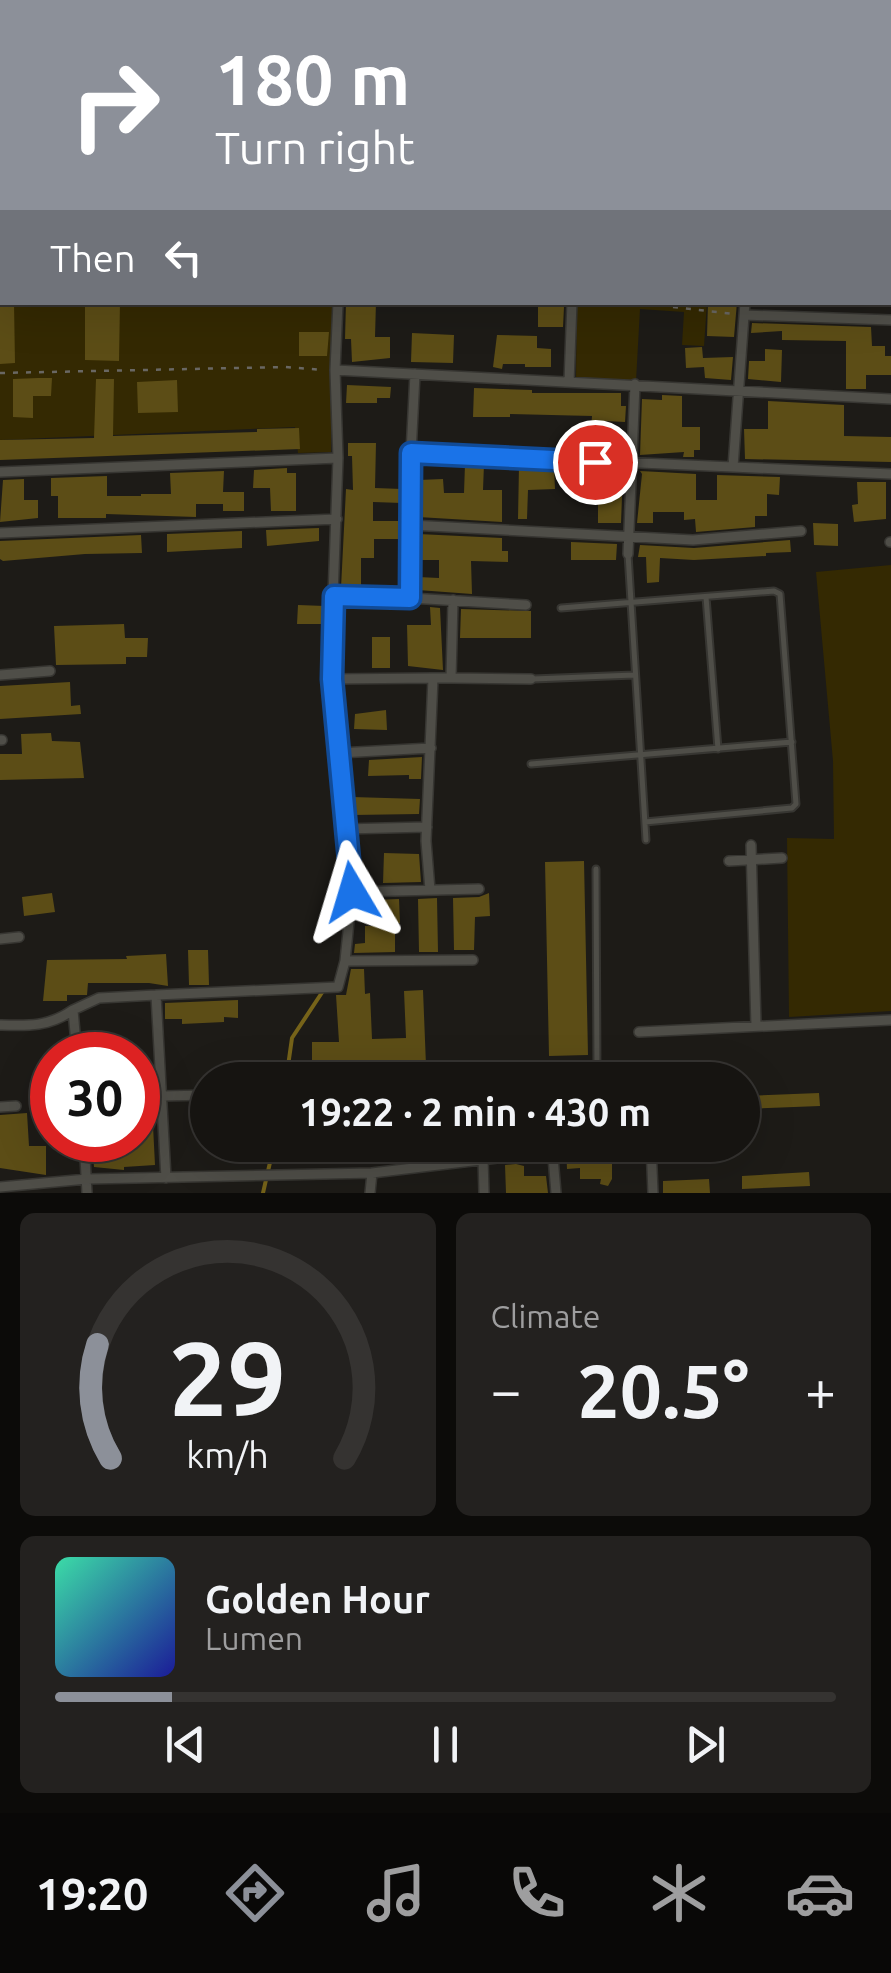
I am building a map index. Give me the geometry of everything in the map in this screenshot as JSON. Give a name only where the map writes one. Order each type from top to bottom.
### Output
[{"type":"street","points":[[0,1025],[43,1025],[98,998],[338,987],[345,961],[352,892],[332,679],[338,305]]},
{"type":"street","points":[[569,382],[572,305]]},
{"type":"street","points":[[733,467],[745,305]]},
{"type":"street","points":[[744,315],[891,320]]},
{"type":"street","points":[[335,370],[891,399]]},
{"type":"street","points":[[410,598],[415,374]]},
{"type":"street","points":[[628,554],[636,384]]},
{"type":"street","points":[[411,453],[891,474]]},
{"type":"street","points":[[0,472],[338,458]]},
{"type":"street","points":[[0,533],[336,518]]},
{"type":"street","points":[[410,525],[693,540],[801,531]]},
{"type":"street","points":[[334,596],[526,606]]},
{"type":"street","points":[[451,678],[453,600]]},
{"type":"street","points":[[0,675],[50,672]]},
{"type":"street","points":[[430,890],[427,827],[433,678]]},
{"type":"street","points":[[332,679],[531,679]]},
{"type":"street","points":[[339,753],[431,748]]},
{"type":"street","points":[[344,828],[427,827]]},
{"type":"street","points":[[751,845],[756,1026]]},
{"type":"street","points":[[729,860],[782,858]]},
{"type":"street","points":[[352,892],[479,889]]},
{"type":"street","points":[[0,939],[19,938]]},
{"type":"street","points":[[345,961],[473,960]]},
{"type":"street","points":[[156,995],[166,1178]]},
{"type":"street","points":[[73,1010],[75,1032]]},
{"type":"street","points":[[639,1032],[891,1020]]},
{"type":"street","points":[[162,1096],[190,1095]]},
{"type":"street","points":[[0,1107],[16,1106]]},
{"type":"street","points":[[86,1162],[88,1193]]},
{"type":"street","points":[[0,1187],[87,1180],[372,1173],[453,1162]]},
{"type":"street","points":[[482,1162],[484,1193]]},
{"type":"street","points":[[553,1162],[556,1193]]},
{"type":"street","points":[[651,1162],[652,1193]]},
{"type":"street","points":[[370,1193],[372,1173]]},
{"type":"lane","points":[[628,554],[646,840]]},
{"type":"lane","points":[[561,608],[780,594],[794,806],[645,822]]},
{"type":"lane","points":[[706,597],[718,749]]},
{"type":"lane","points":[[531,679],[634,675]]},
{"type":"lane","points":[[531,764],[792,742]]},
{"type":"lane","points":[[596,869],[597,1062]]},
{"type":"path","points":[[673,307],[744,315]]},
{"type":"path","points":[[0,373],[335,370]]},
{"type":"shaded area","points":[[0,305],[332,305],[331,452],[298,453],[295,427],[0,440]]},
{"type":"shaded area","points":[[577,305],[707,305],[704,346],[682,345],[684,312],[640,309],[636,381],[576,379]]},
{"type":"shaded area","points":[[891,565],[891,1011],[789,1017],[787,838],[834,839],[833,761],[816,572]]},
{"type":"building","points":[[0,305],[14,305],[15,363],[0,364]]},
{"type":"building","points":[[85,305],[120,305],[119,361],[85,360]]},
{"type":"building","points":[[346,305],[376,305],[375,337],[390,337],[390,358],[352,362],[351,339],[345,339]]},
{"type":"building","points":[[708,305],[737,305],[734,337],[707,336]]},
{"type":"building","points":[[538,307],[564,307],[563,327],[538,327]]},
{"type":"building","points":[[752,323],[871,327],[872,346],[885,346],[885,356],[891,356],[891,375],[866,375],[866,389],[846,389],[846,341],[782,340],[782,331],[751,333]]},
{"type":"building","points":[[299,332],[329,332],[327,356],[299,356]]},
{"type":"building","points":[[412,333],[454,335],[453,363],[411,362]]},
{"type":"building","points":[[497,335],[537,336],[537,348],[551,349],[551,367],[493,367]]},
{"type":"building","points":[[702,347],[703,358],[733,357],[731,380],[705,378],[704,367],[686,368],[685,348]]},
{"type":"building","points":[[765,349],[782,350],[781,382],[748,379],[749,361],[765,361]]},
{"type":"building","points":[[52,378],[51,396],[33,396],[33,418],[13,417],[13,379]]},
{"type":"building","points":[[96,379],[114,379],[113,436],[299,428],[300,449],[0,460],[0,440],[94,438]]},
{"type":"building","points":[[177,380],[178,412],[138,413],[137,382]]},
{"type":"building","points":[[347,385],[391,387],[390,398],[377,398],[377,403],[346,403]]},
{"type":"building","points":[[474,388],[532,393],[621,393],[621,406],[626,406],[625,422],[605,421],[604,442],[590,442],[592,416],[473,417]]},
{"type":"building","points":[[662,395],[682,396],[682,427],[700,427],[700,450],[694,450],[694,457],[683,457],[684,452],[640,455],[642,399],[662,400]]},
{"type":"building","points":[[768,401],[844,405],[844,436],[891,437],[891,462],[745,459],[744,429],[768,429]]},
{"type":"building","points":[[348,443],[376,443],[375,488],[402,489],[402,503],[373,502],[373,521],[402,521],[402,539],[374,539],[374,558],[361,558],[361,588],[341,588],[346,489],[353,490]]},
{"type":"building","points":[[465,464],[484,464],[483,490],[502,490],[502,522],[418,517],[419,480],[443,479],[444,493],[464,493]]},
{"type":"building","points":[[519,466],[554,467],[555,489],[528,490],[527,519],[518,519]]},
{"type":"building","points":[[287,468],[287,473],[296,473],[296,511],[271,511],[270,488],[253,488],[254,470]]},
{"type":"building","points":[[578,468],[623,470],[621,523],[598,523],[598,488],[576,485]]},
{"type":"building","points":[[224,471],[223,492],[244,492],[244,511],[223,511],[223,504],[196,504],[196,517],[106,514],[106,518],[58,518],[58,496],[51,496],[51,478],[107,476],[107,496],[141,496],[171,494],[170,473]]},
{"type":"building","points":[[640,471],[696,474],[696,500],[717,500],[717,475],[780,477],[779,495],[767,494],[767,516],[755,516],[755,527],[696,532],[695,519],[684,520],[684,512],[653,512],[653,523],[637,523]]},
{"type":"building","points":[[24,479],[24,500],[38,500],[38,518],[0,522],[3,480]]},
{"type":"building","points":[[857,482],[886,482],[886,519],[854,522],[852,505],[858,504]]},
{"type":"building","points":[[813,523],[838,524],[838,546],[814,545]]},
{"type":"building","points":[[319,528],[319,541],[267,546],[266,530]]},
{"type":"building","points":[[242,531],[242,548],[167,552],[167,534]]},
{"type":"building","points":[[418,534],[502,538],[502,551],[508,551],[508,562],[471,561],[472,594],[418,590],[418,577],[439,578],[439,560],[418,560]]},
{"type":"building","points":[[141,535],[142,553],[0,559],[0,541]]},
{"type":"building","points":[[790,540],[791,552],[766,556],[660,558],[659,582],[647,583],[646,557],[638,557],[640,545],[694,548]]},
{"type":"building","points":[[571,542],[617,544],[616,560],[571,560]]},
{"type":"building","points":[[298,605],[325,606],[325,624],[297,624]]},
{"type":"building","points":[[430,607],[440,608],[443,670],[408,666],[407,625],[431,625]]},
{"type":"building","points":[[461,609],[531,611],[531,638],[460,638]]},
{"type":"building","points":[[124,624],[125,638],[148,638],[147,657],[126,657],[126,664],[56,665],[54,626]]},
{"type":"building","points":[[372,637],[390,637],[390,668],[372,668]]},
{"type":"building","points":[[70,682],[71,706],[80,705],[81,714],[0,719],[0,686]]},
{"type":"building","points":[[386,710],[387,730],[354,729],[355,714]]},
{"type":"building","points":[[51,733],[52,741],[80,742],[84,778],[0,780],[0,754],[22,754],[21,734]]},
{"type":"building","points":[[422,757],[421,779],[409,779],[409,775],[368,776],[369,760]]},
{"type":"building","points":[[352,797],[420,799],[419,814],[353,815]]},
{"type":"building","points":[[384,853],[419,854],[421,882],[383,883]]},
{"type":"building","points":[[584,861],[588,1055],[549,1056],[545,862]]},
{"type":"building","points":[[52,893],[55,912],[24,916],[22,897]]},
{"type":"building","points":[[489,893],[490,916],[475,917],[474,950],[454,950],[453,898]]},
{"type":"building","points":[[437,898],[438,952],[419,952],[418,899]]},
{"type":"building","points":[[399,899],[395,952],[354,953],[355,944],[365,943],[365,926],[373,926],[372,900]]},
{"type":"building","points":[[188,950],[208,950],[209,985],[189,985]]},
{"type":"building","points":[[166,954],[168,986],[88,983],[87,995],[67,995],[67,1001],[43,1001],[47,960],[127,959],[126,956]]},
{"type":"building","points":[[351,969],[364,969],[365,994],[370,993],[372,1039],[406,1038],[404,991],[423,990],[426,1062],[312,1062],[312,1042],[339,1042],[336,995],[346,995]]},
{"type":"building","points":[[238,1000],[238,1018],[224,1017],[224,1022],[182,1024],[182,1019],[165,1019],[165,1003]]},
{"type":"building","points":[[819,1093],[820,1106],[760,1108],[760,1095]]},
{"type":"building","points":[[27,1113],[30,1162],[46,1162],[46,1175],[0,1168],[0,1115]]},
{"type":"building","points":[[94,1162],[155,1162],[124,1170],[94,1167]]},
{"type":"building","points":[[567,1162],[612,1162],[612,1179],[608,1186],[600,1184],[601,1179],[580,1179],[580,1168],[567,1169]]},
{"type":"building","points":[[505,1165],[524,1166],[524,1176],[546,1176],[548,1193],[506,1193]]},
{"type":"building","points":[[809,1172],[810,1186],[742,1189],[742,1176]]},
{"type":"building","points":[[709,1179],[710,1193],[663,1193],[663,1181]]},
{"type":"waterway","points":[[289,1062],[292,1038],[323,991]]},
{"type":"waterway","points":[[263,1193],[270,1162]]},
{"type":"route","points":[[352,892],[332,679],[334,596],[410,598],[411,453],[595,462]]}]
